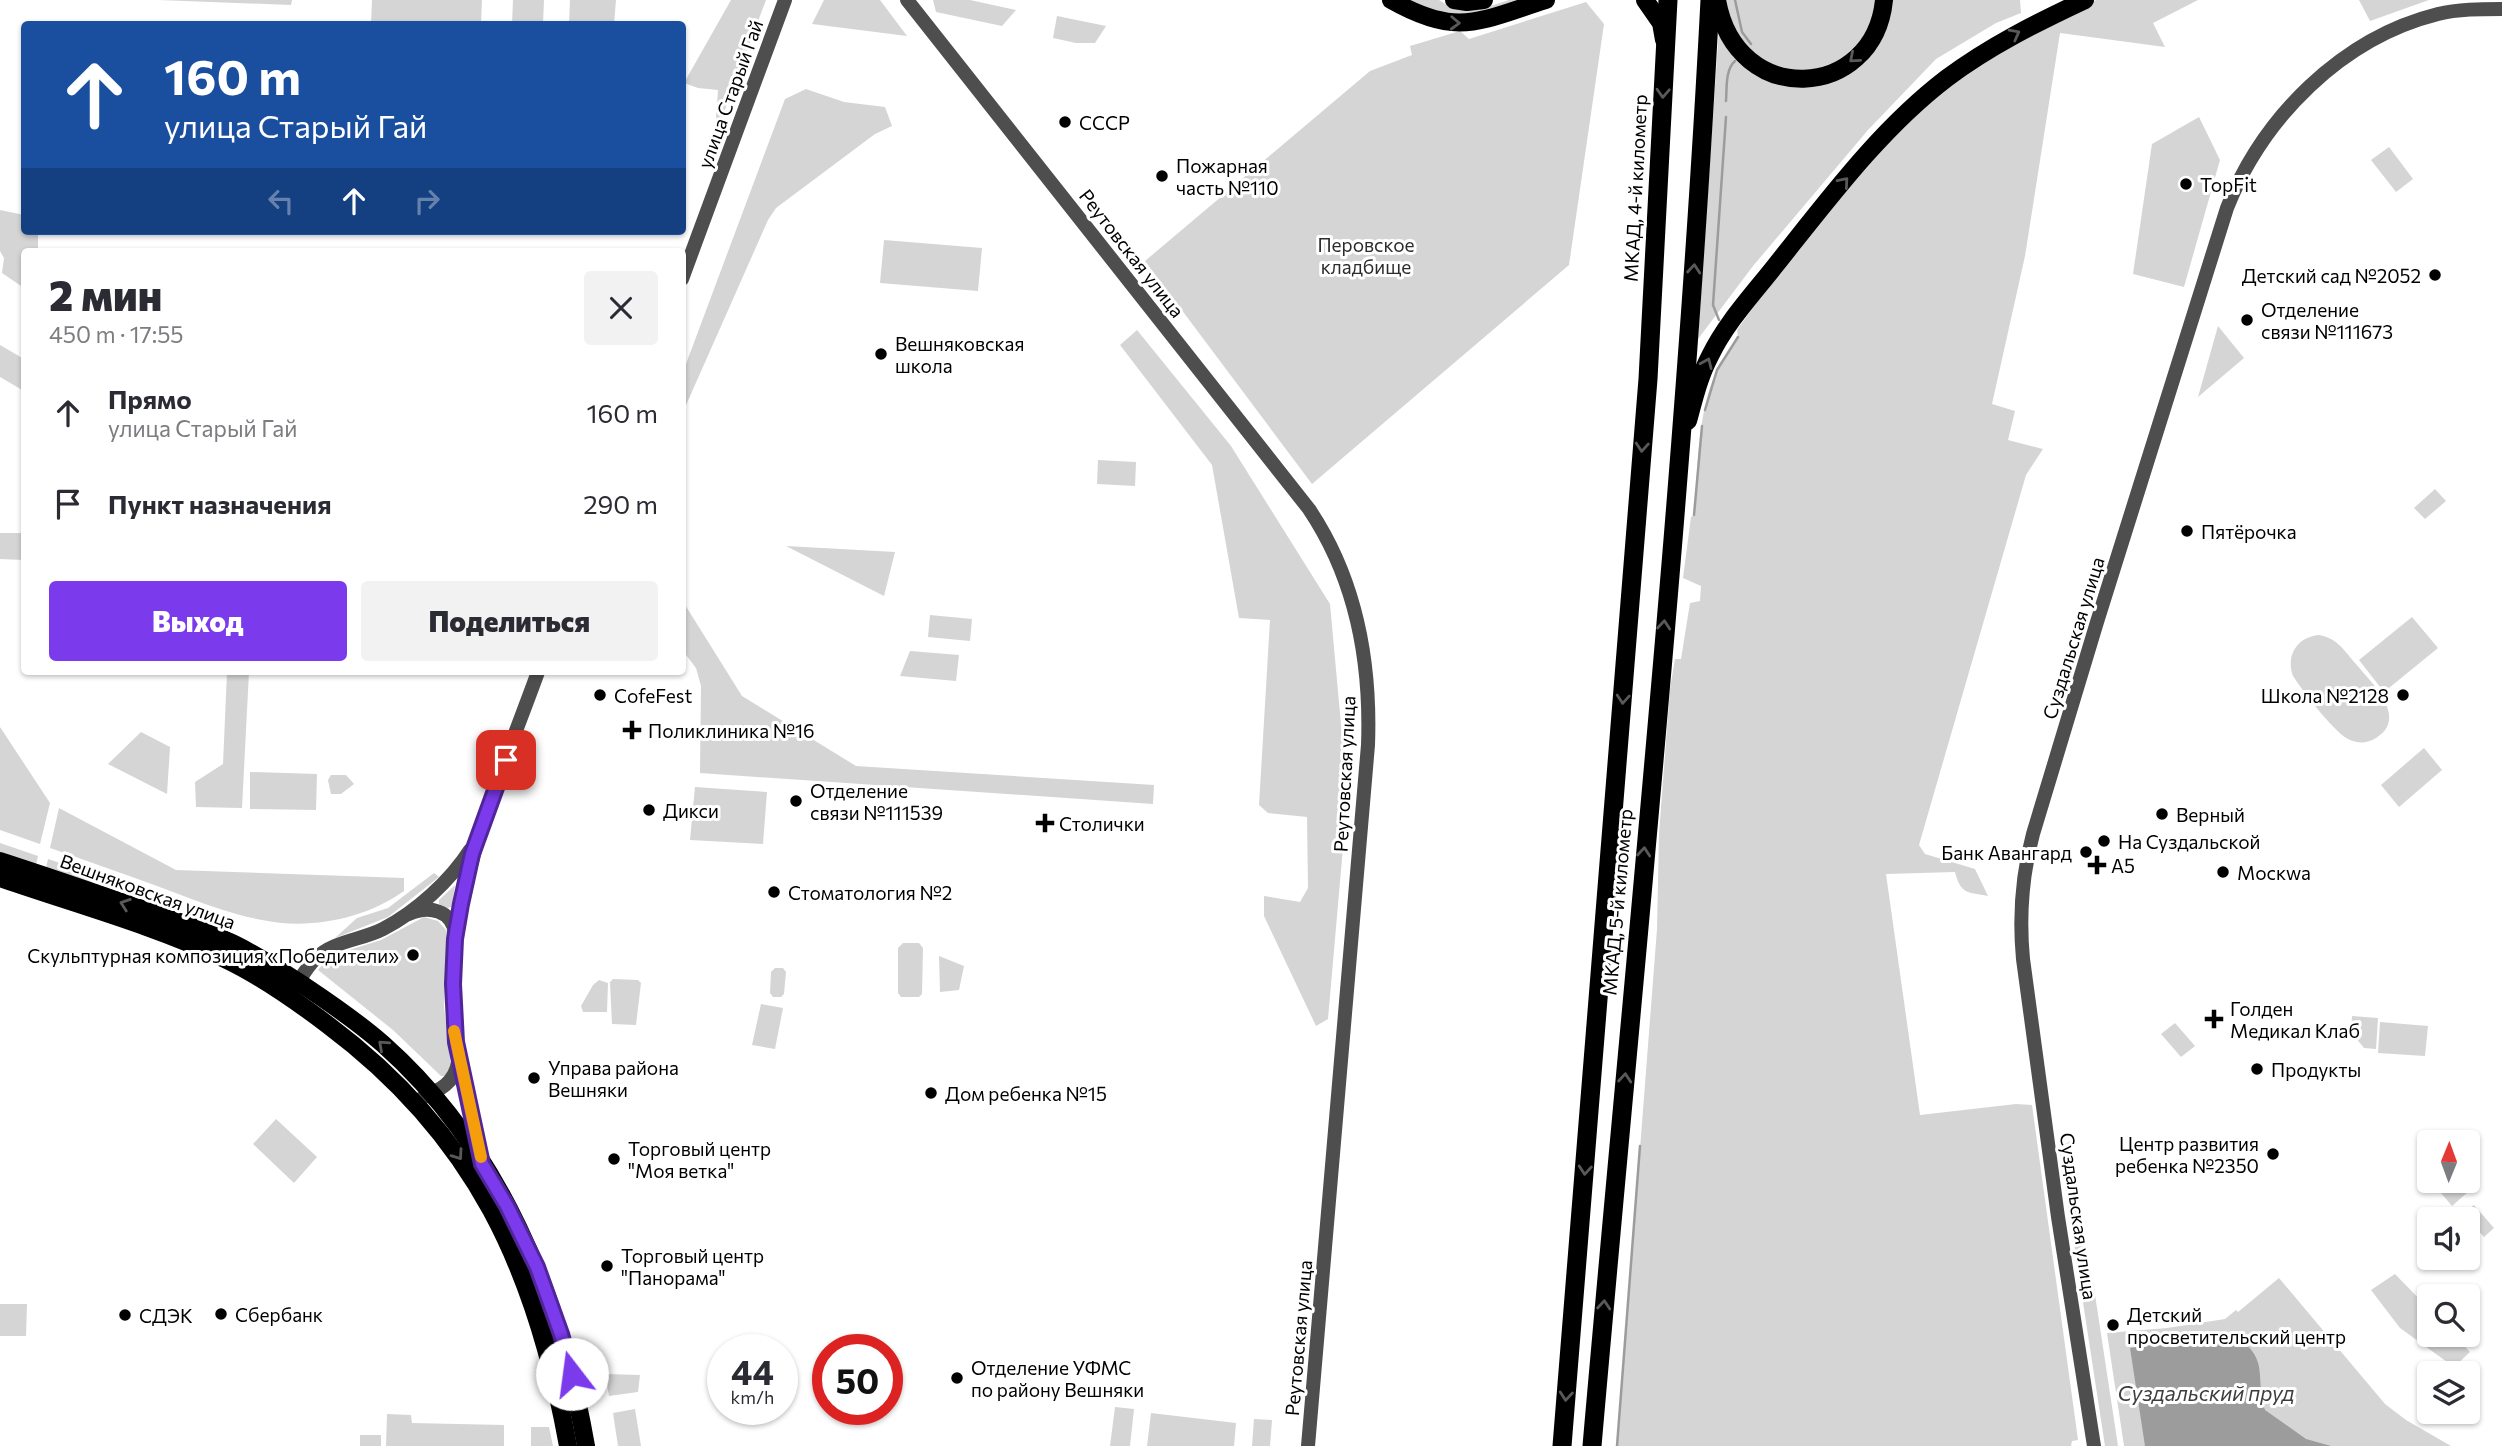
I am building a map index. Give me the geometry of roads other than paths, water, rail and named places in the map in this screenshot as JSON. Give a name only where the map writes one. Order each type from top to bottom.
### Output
[{"type":"highway","name":"МКАД, 4-й километр","points":[[1648,379],[1668,0]]},
{"type":"highway","name":"МКАД, 5-й километр","points":[[1592,1446],[1679,451],[1700,190],[1710,0]]},
{"type":"highway","name":"МКАД, 5-й километр","points":[[1562,1446],[1648,379]]},
{"type":"main road","points":[[1391,0],[1421,16],[1449,24],[1485,19],[1546,0]]},
{"type":"main road","points":[[1454,0],[1484,0]]},
{"type":"main road","points":[[1645,0],[1661,23],[1666,49]]},
{"type":"main road","points":[[1717,0],[1728,36],[1750,62],[1769,73],[1788,78],[1805,78],[1824,76],[1853,60],[1876,33],[1882,18],[1884,0]]},
{"type":"main road","points":[[1679,451],[1699,381],[1710,354],[1728,325],[1869,153],[1909,111],[1966,64],[2008,37],[2085,0]]},
{"type":"main road","name":"Вешняковская улица","points":[[0,860],[188,925],[233,944],[294,990],[364,1052],[424,1097],[482,1164],[527,1244],[552,1307],[577,1394],[586,1446]]},
{"type":"main road","name":"Вешняковская улица","points":[[0,878],[184,941],[294,990]]},
{"type":"main road","name":"Вешняковская улица","points":[[424,1097],[493,1211],[522,1274],[551,1362],[568,1446]]},
{"type":"main road","points":[[1601,1344],[1601,1446]]},
{"type":"street","name":"улица Старый Гай","points":[[686,268],[785,0]]},
{"type":"street","name":"Реутовская улица","points":[[907,0],[1309,509],[1340,570],[1357,618],[1366,670],[1368,745],[1308,1446]]},
{"type":"street","name":"Суздальская улица","points":[[2094,1446],[2058,1217],[2023,959],[2021,923],[2027,856],[2097,622],[2227,208],[2251,156],[2283,116],[2331,69],[2375,37],[2438,7],[2502,9]]},
{"type":"street","points":[[455,939],[466,881],[480,830],[537,675]]},
{"type":"street","points":[[405,916],[449,877],[463,860],[480,830]]},
{"type":"street","points":[[294,990],[315,958],[325,950],[372,935],[405,916],[423,910],[442,912],[453,923],[453,1010],[458,1058],[482,1164]]},
{"type":"street","points":[[424,1097],[452,1080],[457,1071],[458,1058]]},
{"type":"water","name":"Суздальский пруд","points":[[2231,1333],[2244,1342],[2257,1359],[2265,1410],[2306,1439],[2331,1446],[2145,1446],[2130,1348]]},
{"type":"waterway","points":[[1735,0],[1742,32],[1751,44]]},
{"type":"waterway","points":[[1726,101],[1728,74],[1735,61]]},
{"type":"waterway","points":[[1719,320],[1713,305],[1726,117]]},
{"type":"waterway","points":[[1705,410],[1717,370],[1738,337]]},
{"type":"waterway","points":[[1694,515],[1702,426]]},
{"type":"waterway","points":[[1617,1446],[1640,1146]]},
{"type":"place","name":"СССР","points":[[1065,122]]},
{"type":"place","name":"Пожарная часть №110","points":[[1162,176]]},
{"type":"place","name":"TopFit","points":[[2186,184]]},
{"type":"place","name":"Детский сад №2052","points":[[2435,275]]},
{"type":"place","name":"Отделение связи №111673","points":[[2247,320]]},
{"type":"place","name":"Вешняковская школа","points":[[881,354]]},
{"type":"place","name":"Пятёрочка","points":[[2187,531]]},
{"type":"place","name":"CofeFest","points":[[600,695]]},
{"type":"place","name":"Школа №2128","points":[[2403,695]]},
{"type":"place","name":"Поликлиника №16","points":[[632,730]]},
{"type":"place","name":"Отделение связи №111539","points":[[796,801]]},
{"type":"place","name":"Дикси","points":[[649,810]]},
{"type":"place","name":"Верный","points":[[2162,814]]},
{"type":"place","name":"Столички","points":[[1045,823]]},
{"type":"place","name":"На Суздальской","points":[[2104,841]]},
{"type":"place","name":"Банк Авангард","points":[[2086,852]]},
{"type":"place","name":"А5","points":[[2097,865]]},
{"type":"place","name":"Москwa","points":[[2223,872]]},
{"type":"place","name":"Стоматология №2","points":[[774,892]]},
{"type":"place","name":"Скульптурная композиция «Победители»","points":[[413,955]]},
{"type":"place","name":"Голден Медикал Клаб","points":[[2214,1019]]},
{"type":"place","name":"Продукты","points":[[2257,1069]]},
{"type":"place","name":"Управа района Вешняки","points":[[534,1078]]},
{"type":"place","name":"Дом ребенка №15","points":[[931,1093]]},
{"type":"place","name":"Центр развития ребенка №2350","points":[[2273,1154]]},
{"type":"place","name":"Торговый центр \"Моя ветка\"","points":[[614,1159]]},
{"type":"place","name":"Торговый центр \"Панорама\"","points":[[607,1266]]},
{"type":"place","name":"Сбербанк","points":[[221,1314]]},
{"type":"place","name":"СДЭК","points":[[125,1315]]},
{"type":"place","name":"Детский просветительский центр","points":[[2113,1325]]},
{"type":"place","name":"Отделение УФМС по району Вешняки","points":[[957,1378]]},
{"type":"park label","name":"Перовское кладбище","points":[[1366,255]]}]
